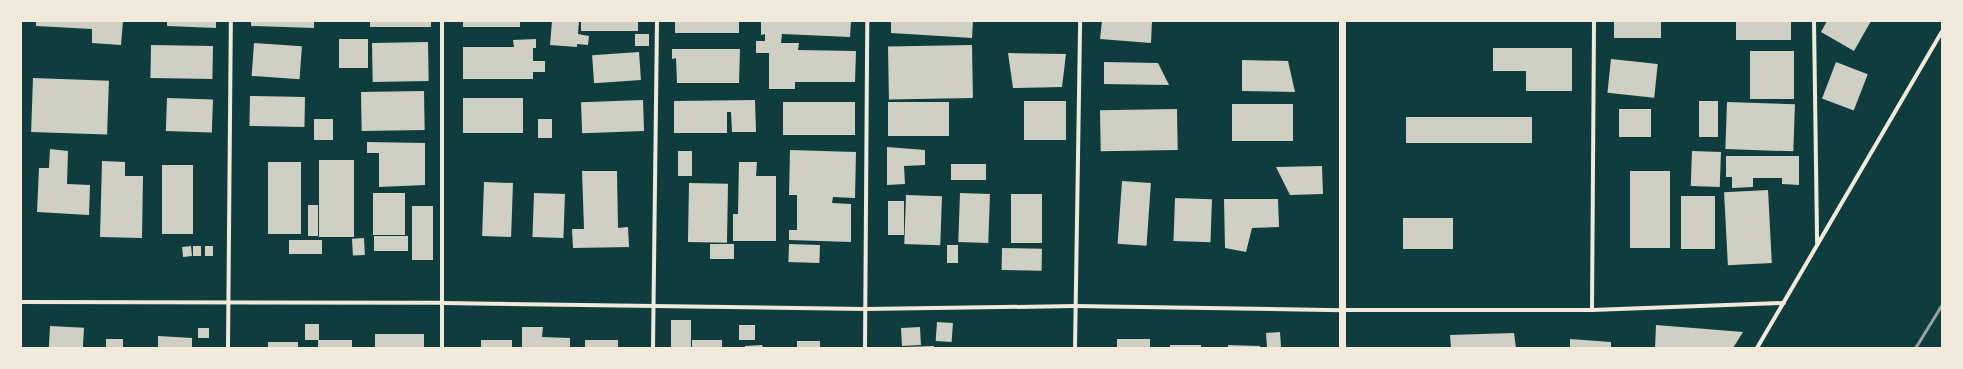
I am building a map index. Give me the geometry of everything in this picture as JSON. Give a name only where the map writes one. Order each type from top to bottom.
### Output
[{"type":"street","points":[[228,348],[231,21]]},
{"type":"street","points":[[442,21],[442,348]]},
{"type":"street","points":[[653,348],[657,21]]},
{"type":"street","points":[[865,348],[867,21]]},
{"type":"street","points":[[1075,348],[1080,21]]},
{"type":"street","points":[[1342,21],[1342,348]]},
{"type":"street","points":[[1592,310],[1594,21]]},
{"type":"street","points":[[1814,21],[1817,244]]},
{"type":"street","points":[[1757,348],[1942,32]]},
{"type":"street","points":[[21,302],[442,303],[653,307],[865,308],[1075,306],[1342,310],[1592,310],[1784,303]]},
{"type":"building","points":[[36,21],[123,21],[121,45],[92,43],[92,29],[36,26]]},
{"type":"building","points":[[167,21],[216,21],[216,28],[167,26]]},
{"type":"building","points":[[251,21],[314,21],[314,28],[251,26]]},
{"type":"building","points":[[370,21],[431,21],[431,27],[370,27]]},
{"type":"building","points":[[463,21],[520,21],[520,27],[463,27]]},
{"type":"building","points":[[552,21],[579,21],[578,34],[589,36],[588,45],[577,44],[577,47],[550,45]]},
{"type":"building","points":[[581,21],[638,21],[638,31],[581,31]]},
{"type":"building","points":[[675,21],[739,21],[739,33],[675,33]]},
{"type":"building","points":[[761,21],[851,21],[850,37],[782,34],[781,43],[799,43],[798,50],[856,51],[855,82],[795,82],[795,89],[769,89],[769,53],[756,53],[756,41],[765,41],[765,34],[761,35]]},
{"type":"building","points":[[891,21],[973,21],[972,38],[891,33]]},
{"type":"building","points":[[1102,21],[1152,21],[1151,43],[1100,39]]},
{"type":"building","points":[[1614,21],[1661,21],[1661,38],[1614,38]]},
{"type":"building","points":[[1736,21],[1791,21],[1791,40],[1736,40]]},
{"type":"building","points":[[1827,21],[1871,21],[1854,51],[1821,32]]},
{"type":"building","points":[[635,34],[649,34],[649,46],[635,46]]},
{"type":"building","points":[[339,39],[368,39],[368,68],[339,68]]},
{"type":"building","points":[[536,39],[536,48],[533,48],[533,61],[545,61],[545,72],[533,72],[533,79],[463,79],[463,47],[514,47],[513,40]]},
{"type":"building","points":[[428,42],[429,81],[373,82],[372,43]]},
{"type":"building","points":[[254,43],[302,46],[300,79],[252,76]]},
{"type":"building","points":[[151,45],[213,46],[212,79],[150,78]]},
{"type":"building","points":[[972,45],[973,98],[889,99],[888,46]]},
{"type":"building","points":[[1493,48],[1572,48],[1572,91],[1526,91],[1526,71],[1493,71]]},
{"type":"building","points":[[672,49],[740,49],[739,83],[677,83],[676,58],[672,59]]},
{"type":"building","points":[[1750,51],[1794,51],[1794,99],[1750,99]]},
{"type":"building","points":[[639,52],[641,80],[594,83],[592,55]]},
{"type":"building","points":[[1008,53],[1066,54],[1062,87],[1013,88]]},
{"type":"building","points":[[1611,59],[1658,64],[1654,98],[1607,93]]},
{"type":"building","points":[[1242,60],[1288,61],[1295,92],[1242,91]]},
{"type":"building","points":[[1104,62],[1158,63],[1169,85],[1104,84]]},
{"type":"building","points":[[1836,62],[1868,74],[1854,111],[1822,98]]},
{"type":"building","points":[[33,78],[109,81],[107,135],[31,132]]},
{"type":"building","points":[[424,91],[425,130],[362,131],[361,92]]},
{"type":"building","points":[[250,96],[305,97],[304,127],[249,126]]},
{"type":"building","points":[[167,98],[213,100],[212,133],[166,131]]},
{"type":"building","points":[[463,98],[523,98],[523,133],[463,133]]},
{"type":"building","points":[[643,100],[644,131],[582,133],[581,102]]},
{"type":"building","points":[[755,100],[756,132],[732,132],[731,112],[727,112],[727,133],[674,133],[674,101]]},
{"type":"building","points":[[1024,101],[1066,101],[1066,140],[1024,140]]},
{"type":"building","points":[[1699,101],[1718,101],[1718,137],[1699,137]]},
{"type":"building","points":[[783,102],[855,102],[855,135],[783,135]]},
{"type":"building","points":[[888,102],[949,102],[949,136],[888,136]]},
{"type":"building","points":[[1727,102],[1795,104],[1793,151],[1725,149]]},
{"type":"building","points":[[1232,104],[1293,104],[1293,141],[1232,141]]},
{"type":"building","points":[[1177,109],[1178,150],[1101,151],[1100,110]]},
{"type":"building","points":[[1619,109],[1651,109],[1651,137],[1619,137]]},
{"type":"building","points":[[1406,117],[1532,117],[1532,143],[1406,143]]},
{"type":"building","points":[[314,119],[333,119],[333,140],[314,140]]},
{"type":"building","points":[[538,119],[552,119],[552,138],[538,138]]},
{"type":"building","points":[[367,142],[425,143],[425,185],[379,187],[379,153],[367,153]]},
{"type":"building","points":[[887,147],[925,150],[925,165],[904,166],[905,184],[887,185]]},
{"type":"building","points":[[50,149],[68,151],[67,184],[90,185],[89,215],[37,212],[39,168],[49,168]]},
{"type":"building","points":[[790,150],[856,152],[855,198],[833,197],[832,203],[851,204],[851,242],[789,240],[789,230],[797,230],[797,195],[789,195]]},
{"type":"building","points":[[678,151],[692,151],[692,176],[678,176]]},
{"type":"building","points":[[1692,151],[1721,152],[1720,187],[1691,186]]},
{"type":"building","points":[[1726,156],[1799,156],[1799,185],[1782,184],[1782,178],[1753,178],[1753,187],[1732,188],[1732,177],[1726,177]]},
{"type":"building","points":[[319,160],[354,160],[354,237],[319,237]]},
{"type":"building","points":[[102,161],[125,162],[125,176],[143,176],[142,238],[100,237]]},
{"type":"building","points":[[268,162],[301,162],[301,234],[268,234]]},
{"type":"building","points":[[739,162],[757,162],[756,176],[776,176],[776,241],[733,241],[733,214],[738,214]]},
{"type":"building","points":[[951,164],[986,164],[986,180],[951,180]]},
{"type":"building","points":[[162,165],[193,165],[193,234],[162,234]]},
{"type":"building","points":[[1322,166],[1323,194],[1290,195],[1276,167]]},
{"type":"building","points":[[582,171],[617,171],[618,228],[628,227],[629,247],[573,248],[572,229],[584,229]]},
{"type":"building","points":[[1630,171],[1670,171],[1670,248],[1630,248]]},
{"type":"building","points":[[1122,181],[1151,183],[1147,246],[1118,244]]},
{"type":"building","points":[[484,182],[513,183],[511,237],[482,236]]},
{"type":"building","points":[[689,183],[728,184],[727,243],[688,242]]},
{"type":"building","points":[[1768,190],[1772,263],[1728,265],[1724,192]]},
{"type":"building","points":[[373,193],[405,193],[405,235],[373,235]]},
{"type":"building","points":[[534,193],[565,194],[563,238],[532,237]]},
{"type":"building","points":[[960,193],[990,194],[988,243],[958,242]]},
{"type":"building","points":[[1011,194],[1042,194],[1042,243],[1011,243]]},
{"type":"building","points":[[906,195],[942,196],[940,245],[904,244]]},
{"type":"building","points":[[1681,196],[1715,196],[1715,249],[1681,249]]},
{"type":"building","points":[[1175,198],[1212,199],[1210,242],[1173,241]]},
{"type":"building","points":[[1224,199],[1278,199],[1279,227],[1252,228],[1246,252],[1225,248]]},
{"type":"building","points":[[888,201],[904,201],[904,235],[888,235]]},
{"type":"building","points":[[308,205],[318,205],[318,236],[308,236]]},
{"type":"building","points":[[412,206],[433,206],[433,260],[412,260]]},
{"type":"building","points":[[1403,218],[1453,218],[1453,249],[1403,249]]},
{"type":"building","points":[[374,236],[408,236],[408,251],[374,251]]},
{"type":"building","points":[[364,238],[365,255],[353,256],[352,239]]},
{"type":"building","points":[[289,240],[322,240],[322,254],[289,254]]},
{"type":"building","points":[[710,244],[734,244],[734,259],[710,259]]},
{"type":"building","points":[[789,244],[820,245],[819,263],[788,262]]},
{"type":"building","points":[[947,245],[958,245],[958,263],[947,263]]},
{"type":"building","points":[[191,246],[192,256],[183,257],[182,247]]},
{"type":"building","points":[[193,246],[201,246],[201,256],[193,256]]},
{"type":"building","points":[[205,246],[213,246],[213,256],[205,256]]},
{"type":"building","points":[[1002,248],[1042,249],[1042,271],[1002,270]]},
{"type":"building","points":[[671,320],[691,320],[691,348],[671,348]]},
{"type":"building","points":[[937,322],[953,323],[952,342],[936,341]]},
{"type":"building","points":[[305,324],[319,324],[319,340],[305,340]]},
{"type":"building","points":[[739,325],[755,325],[755,340],[739,340]]},
{"type":"building","points":[[1656,325],[1743,332],[1733,348],[1655,348]]},
{"type":"building","points":[[50,326],[84,328],[83,348],[49,348]]},
{"type":"building","points":[[522,327],[543,327],[542,337],[570,338],[570,348],[522,348]]},
{"type":"building","points":[[920,327],[921,345],[902,346],[901,328]]},
{"type":"building","points":[[198,328],[209,328],[209,338],[198,338]]},
{"type":"building","points":[[1280,332],[1281,347],[1267,348],[1266,333]]},
{"type":"building","points":[[1514,333],[1516,348],[1451,348],[1450,335]]},
{"type":"building","points":[[375,334],[424,334],[424,348],[375,348]]},
{"type":"building","points":[[158,336],[192,338],[192,348],[158,348]]},
{"type":"building","points":[[106,339],[123,339],[123,348],[106,348]]},
{"type":"building","points":[[1117,339],[1150,339],[1150,348],[1117,348]]},
{"type":"building","points":[[1570,339],[1611,342],[1611,348],[1570,348]]},
{"type":"building","points":[[318,340],[352,340],[352,348],[318,348]]},
{"type":"building","points":[[481,340],[512,340],[512,348],[481,348]]},
{"type":"building","points":[[585,340],[618,340],[618,348],[585,348]]},
{"type":"building","points":[[692,340],[722,340],[722,348],[692,348]]},
{"type":"building","points":[[797,341],[820,341],[820,348],[797,348]]},
{"type":"building","points":[[268,342],[298,342],[298,348],[268,348]]},
{"type":"building","points":[[762,345],[763,348],[745,348],[745,346]]},
{"type":"building","points":[[1170,345],[1201,345],[1201,348],[1170,348]]},
{"type":"building","points":[[1228,345],[1260,346],[1260,348],[1228,348]]},
{"type":"building","points":[[934,346],[934,348],[904,348],[904,347]]},
{"type":"railway","points":[[1915,348],[1942,304]]}]
